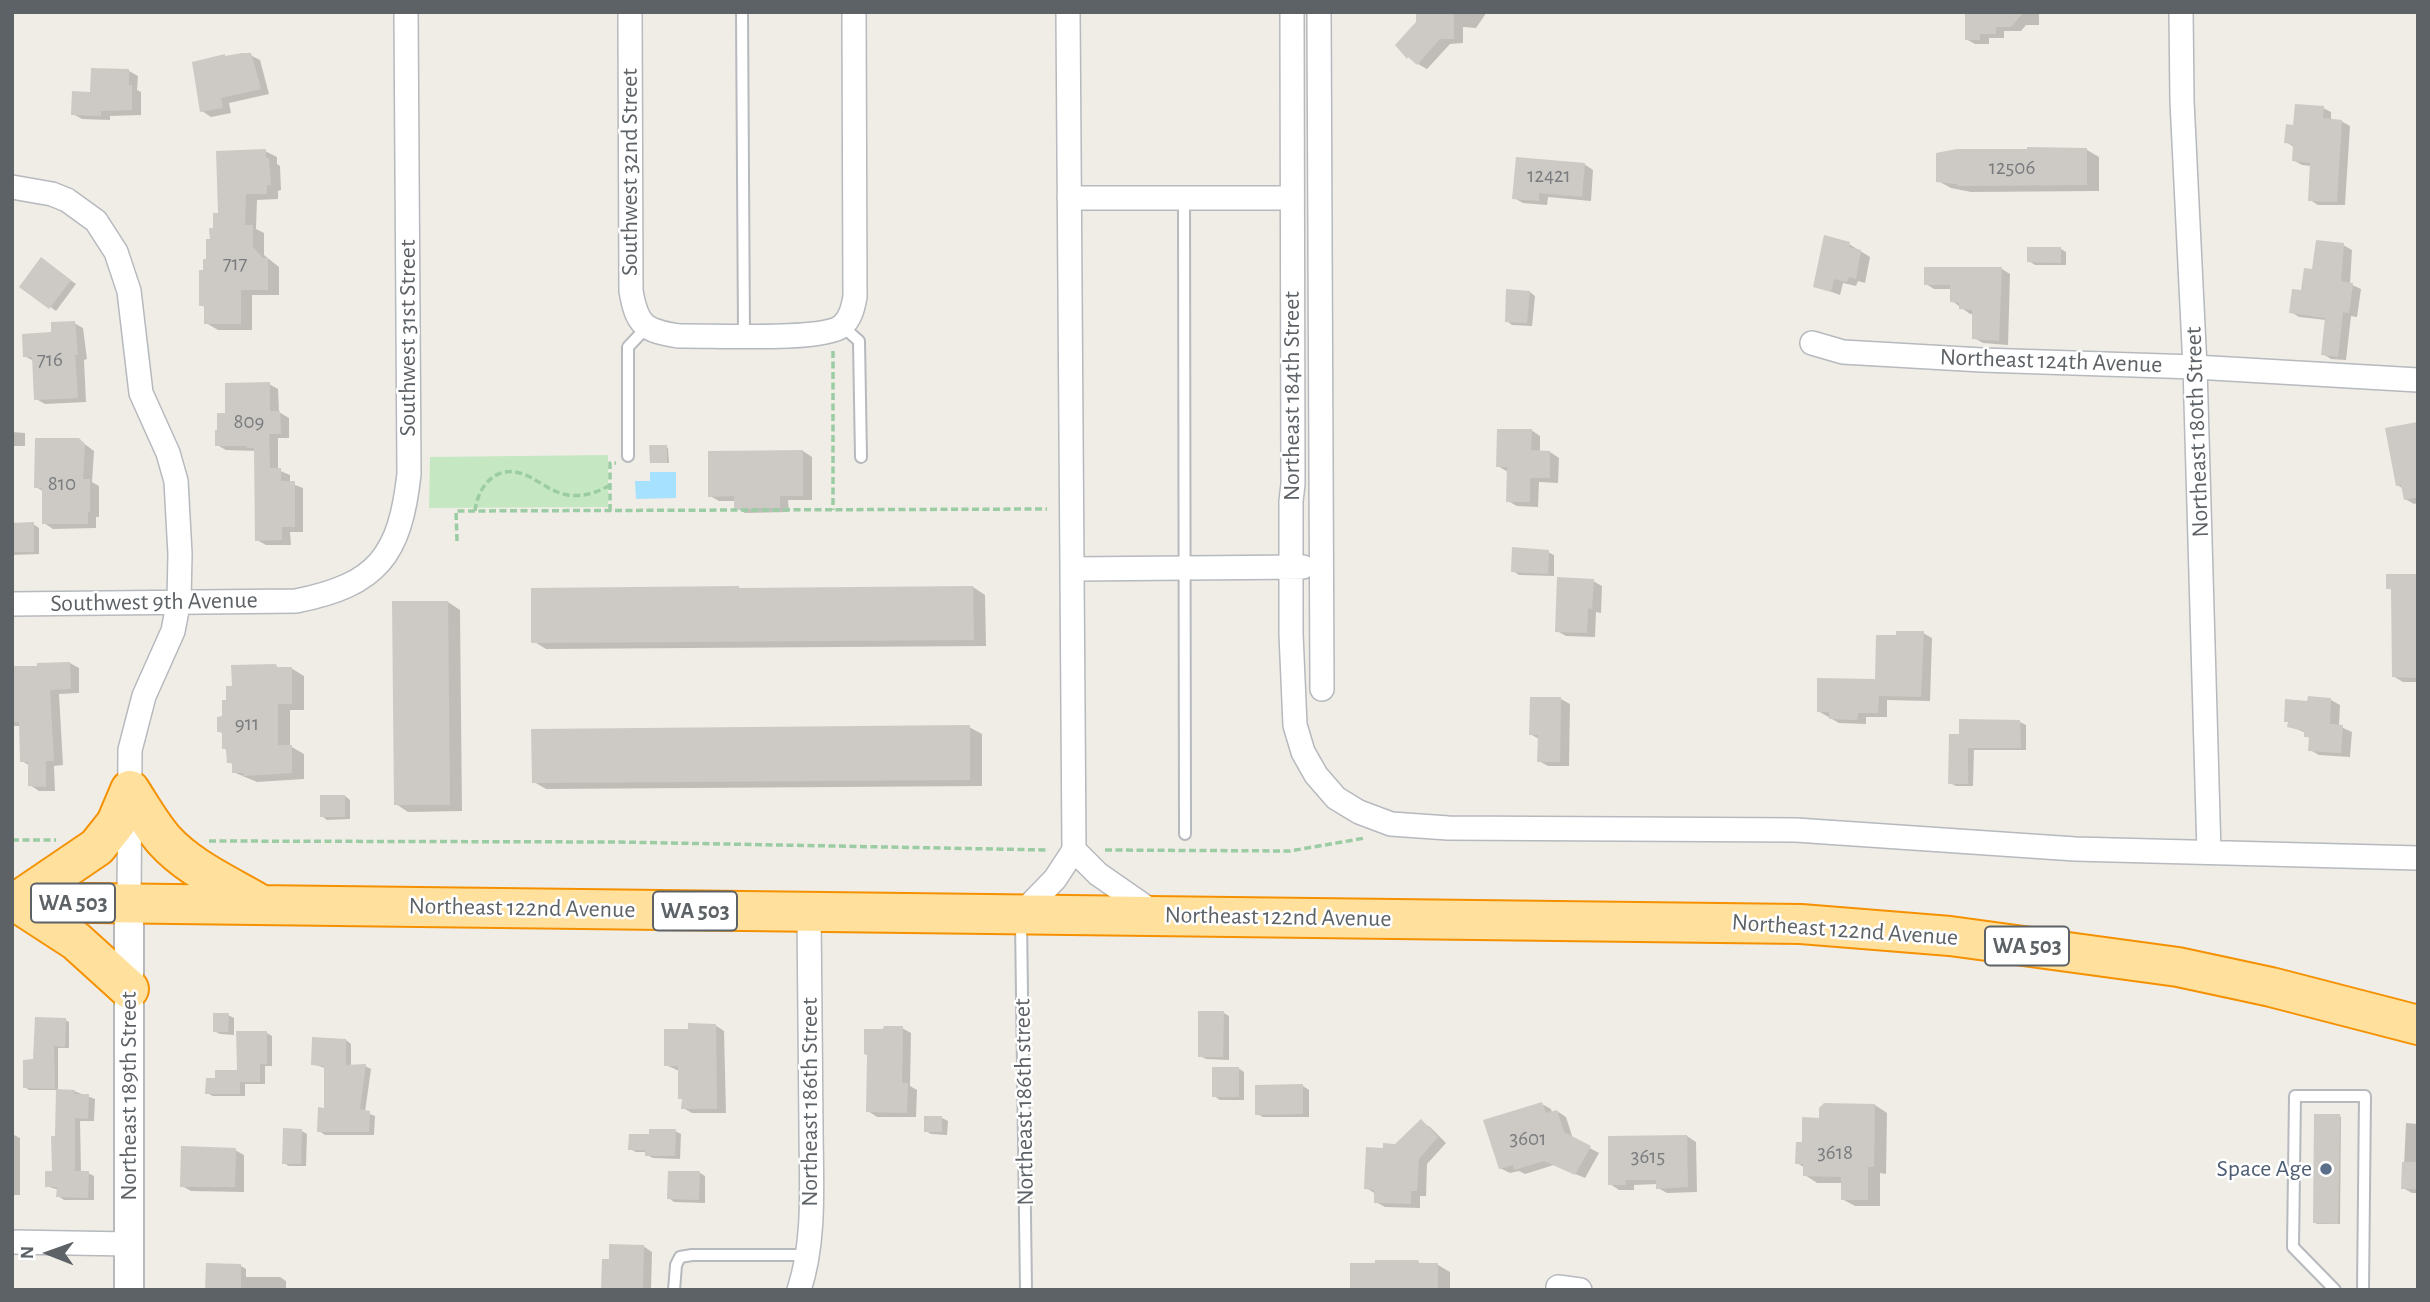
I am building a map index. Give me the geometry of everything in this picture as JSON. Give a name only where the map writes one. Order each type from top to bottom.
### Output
[{"type":"highway","points":[[130,790],[158,833],[176,852],[194,866],[262,905]]},
{"type":"highway","points":[[129,989],[98,958],[76,941],[14,902],[97,847],[116,823],[130,790]]},
{"type":"highway","name":"WA 503","points":[[14,902],[129,903]]},
{"type":"highway","name":"Northeast 122nd Avenue","points":[[129,903],[1801,924],[1950,936],[2178,967],[2410,1017]]},
{"type":"street","name":"Southwest 31st Street","points":[[296,601],[339,590],[370,573],[386,555],[398,533],[405,505],[409,474],[406,12]]},
{"type":"street","name":"Southwest 32nd Street","points":[[629,12],[631,291],[635,310],[646,328]]},
{"type":"street","points":[[646,328],[663,334],[679,335],[818,335],[842,326],[852,313],[855,297],[854,12]]},
{"type":"street","points":[[1021,915],[1055,879],[1074,850],[1068,12]]},
{"type":"street","name":"Northeast 184th Street","points":[[1292,12],[1291,567],[1295,725],[1303,752],[1315,775],[1336,798],[1359,812],[1391,824],[1448,828],[1796,830],[2075,849],[2209,852]]},
{"type":"street","name":"Northeast 184th Street","points":[[1319,12],[1322,689]]},
{"type":"street","name":"Northeast 180th Street","points":[[2181,12],[2182,101],[2195,366],[2209,852]]},
{"type":"street","points":[[12,187],[52,194],[67,200],[96,221],[116,252],[129,291],[141,393],[168,453],[176,481],[180,554],[179,600],[173,631],[144,695],[130,750],[129,903]]},
{"type":"street","points":[[1069,198],[1293,198]]},
{"type":"street","name":"Northeast 124th Avenue","points":[[1812,343],[1843,352],[1885,355],[2195,366],[2418,380]]},
{"type":"street","points":[[1072,569],[1321,566]]},
{"type":"street","name":"Southwest 9th Avenue","points":[[12,604],[179,600],[296,601]]},
{"type":"street","points":[[1074,850],[1098,874],[1159,916]]},
{"type":"street","points":[[2209,852],[2418,858]]},
{"type":"street","name":"Northeast 189th Street","points":[[129,903],[129,1290]]},
{"type":"street","name":"Northeast 186th Street","points":[[799,1290],[807,1255],[811,1167],[809,913]]},
{"type":"street","points":[[12,1242],[129,1244]]},
{"type":"lane","points":[[742,12],[744,335]]},
{"type":"lane","points":[[1184,198],[1185,834]]},
{"type":"lane","points":[[842,326],[859,341],[861,457]]},
{"type":"lane","points":[[628,456],[628,347],[646,328]]},
{"type":"lane","name":"Northeast 186th street","points":[[1021,915],[1026,1290]]},
{"type":"lane","points":[[2329,1288],[2293,1247],[2295,1096],[2365,1096],[2362,1290]]},
{"type":"lane","points":[[674,1290],[676,1265],[680,1257],[807,1255]]},
{"type":"path","points":[[833,510],[833,348],[842,326]]},
{"type":"path","points":[[475,511],[484,484],[505,472],[520,473],[565,494],[585,495],[610,485]]},
{"type":"path","points":[[457,541],[456,511],[1047,509]]},
{"type":"path","points":[[176,852],[189,841],[617,842],[1290,851],[1376,837]]},
{"type":"green space","points":[[608,455],[608,507],[429,508],[430,457]]},
{"type":"water","points":[[650,472],[676,472],[676,498],[636,499],[635,481],[650,481]]},
{"type":"building","points":[[1416,12],[1454,12],[1454,39],[1440,39],[1417,65],[1408,57],[1407,59],[1395,45],[1416,22]]},
{"type":"building","points":[[1965,12],[2024,12],[2011,27],[1996,27],[1996,34],[1980,34],[1980,40],[1965,40]]},
{"type":"building","points":[[251,53],[261,89],[221,98],[223,108],[200,112],[192,62]]},
{"type":"building","points":[[91,68],[129,69],[132,110],[101,111],[101,116],[71,115],[72,91],[90,92]]},
{"type":"building","points":[[2295,104],[2324,106],[2323,118],[2342,120],[2337,202],[2308,201],[2310,163],[2292,161],[2293,144],[2284,143],[2286,124],[2293,125]]},
{"type":"building","points":[[2087,148],[2087,185],[1957,186],[1936,182],[1936,153],[1957,149]]},
{"type":"building","points":[[266,149],[271,185],[267,185],[267,194],[246,194],[245,225],[253,225],[253,247],[263,258],[268,258],[268,290],[241,290],[241,324],[204,324],[204,306],[199,306],[199,270],[203,270],[203,259],[206,259],[206,239],[210,239],[209,228],[213,228],[213,213],[218,213],[216,151]]},
{"type":"building","points":[[1516,157],[1585,163],[1582,197],[1539,193],[1539,201],[1512,199]]},
{"type":"building","points":[[1824,235],[1850,242],[1849,247],[1861,250],[1856,279],[1849,277],[1847,282],[1834,279],[1831,292],[1813,287]]},
{"type":"building","points":[[2316,240],[2344,243],[2341,281],[2353,283],[2349,313],[2343,312],[2338,357],[2321,355],[2325,318],[2289,313],[2292,289],[2301,290],[2304,268],[2312,269]]},
{"type":"building","points":[[2027,247],[2061,247],[2061,263],[2027,262]]},
{"type":"building","points":[[41,257],[71,280],[49,309],[19,287]]},
{"type":"building","points":[[1924,267],[2002,267],[1999,341],[1972,339],[1972,310],[1959,309],[1959,303],[1950,302],[1950,285],[1924,285]]},
{"type":"building","points":[[1506,289],[1530,291],[1527,323],[1505,322]]},
{"type":"building","points":[[75,321],[78,398],[34,400],[32,357],[23,357],[22,334],[51,332],[51,322]]},
{"type":"building","points":[[270,382],[270,411],[280,411],[281,434],[269,434],[270,468],[281,468],[281,481],[295,481],[295,527],[282,527],[282,540],[255,541],[254,448],[215,446],[215,430],[217,413],[225,413],[225,383]]},
{"type":"building","points":[[2417,422],[2418,497],[2404,500],[2401,485],[2396,486],[2385,428]]},
{"type":"building","points":[[1497,429],[1532,429],[1531,450],[1550,451],[1550,478],[1530,478],[1530,502],[1506,502],[1507,467],[1496,467]]},
{"type":"building","points":[[35,438],[79,438],[85,444],[83,479],[90,479],[88,524],[42,524],[42,488],[34,488]]},
{"type":"building","points":[[649,445],[667,445],[667,463],[650,463]]},
{"type":"building","points":[[803,450],[803,496],[780,496],[780,508],[734,509],[734,496],[708,497],[708,451]]},
{"type":"building","points":[[34,522],[34,552],[12,552],[12,523]]},
{"type":"building","points":[[1512,547],[1549,550],[1548,574],[1511,572]]},
{"type":"building","points":[[2386,574],[2418,574],[2418,678],[2392,677],[2391,589],[2386,589]]},
{"type":"building","points":[[1557,577],[1594,579],[1592,609],[1588,608],[1587,633],[1555,632]]},
{"type":"building","points":[[973,586],[974,640],[531,643],[531,588]]},
{"type":"building","points":[[392,601],[448,601],[450,805],[394,805]]},
{"type":"building","points":[[1896,631],[1924,631],[1921,697],[1879,696],[1878,713],[1858,713],[1857,720],[1829,719],[1829,712],[1817,712],[1817,678],[1875,679],[1876,635],[1896,635]]},
{"type":"building","points":[[70,662],[71,689],[50,690],[54,761],[46,761],[46,787],[28,786],[28,762],[20,762],[19,722],[12,722],[12,666]]},
{"type":"building","points":[[276,664],[277,667],[292,667],[292,704],[278,704],[278,745],[292,745],[292,773],[243,776],[244,773],[232,773],[232,763],[227,763],[226,749],[222,749],[222,732],[217,732],[217,717],[222,716],[222,700],[226,700],[226,686],[232,686],[231,665]]},
{"type":"building","points":[[2308,696],[2331,698],[2330,724],[2343,725],[2341,753],[2308,751],[2309,737],[2304,737],[2304,731],[2287,727],[2288,722],[2284,722],[2285,699],[2307,701]]},
{"type":"building","points":[[1530,697],[1561,697],[1560,762],[1537,762],[1538,735],[1529,735]]},
{"type":"building","points":[[1959,719],[2020,720],[2021,748],[1968,748],[1968,784],[1948,784],[1949,734],[1959,734]]},
{"type":"building","points":[[970,725],[970,780],[532,783],[531,729]]},
{"type":"building","points":[[320,795],[345,795],[345,817],[320,817]]},
{"type":"building","points":[[1198,1011],[1224,1011],[1223,1057],[1198,1057]]},
{"type":"building","points":[[213,1013],[229,1013],[228,1032],[213,1032]]},
{"type":"building","points":[[35,1017],[66,1018],[65,1047],[54,1046],[55,1089],[23,1088],[23,1060],[33,1059]]},
{"type":"building","points":[[688,1023],[716,1024],[717,1109],[681,1109],[682,1099],[678,1099],[678,1066],[664,1066],[664,1029],[688,1029]]},
{"type":"building","points":[[884,1026],[903,1026],[902,1083],[908,1083],[907,1113],[866,1112],[867,1055],[864,1054],[864,1029],[883,1029]]},
{"type":"building","points":[[236,1031],[267,1031],[267,1064],[260,1064],[260,1082],[240,1082],[240,1094],[205,1094],[206,1078],[215,1078],[215,1070],[237,1070]]},
{"type":"building","points":[[312,1037],[346,1039],[346,1065],[366,1064],[360,1109],[370,1111],[369,1132],[317,1132],[318,1107],[324,1108],[324,1066],[311,1065]]},
{"type":"building","points":[[1212,1067],[1239,1067],[1239,1097],[1212,1097]]},
{"type":"building","points":[[1303,1084],[1303,1114],[1255,1115],[1255,1085]]},
{"type":"building","points":[[56,1089],[75,1090],[74,1094],[89,1094],[88,1119],[75,1118],[75,1171],[89,1171],[88,1198],[56,1197],[57,1187],[45,1187],[45,1171],[52,1171],[51,1136],[55,1136]]},
{"type":"building","points":[[1542,1102],[1546,1113],[1557,1110],[1564,1132],[1591,1146],[1575,1175],[1544,1161],[1514,1170],[1513,1165],[1499,1169],[1483,1120]]},
{"type":"building","points":[[1824,1103],[1875,1104],[1874,1167],[1868,1167],[1868,1200],[1841,1200],[1841,1177],[1803,1176],[1803,1164],[1795,1164],[1796,1142],[1802,1142],[1802,1117],[1819,1118],[1819,1108]]},
{"type":"building","name":"Space Age","points":[[2314,1114],[2340,1114],[2338,1224],[2313,1223]]},
{"type":"building","points":[[924,1116],[942,1116],[942,1132],[924,1132]]},
{"type":"building","points":[[1421,1119],[1438,1137],[1419,1159],[1417,1191],[1411,1191],[1411,1204],[1374,1203],[1374,1190],[1364,1189],[1366,1147],[1383,1148],[1383,1143],[1395,1144]]},
{"type":"building","points":[[283,1128],[302,1129],[301,1164],[282,1164]]},
{"type":"building","points":[[649,1129],[676,1129],[675,1156],[645,1156],[645,1150],[628,1150],[629,1134],[649,1134]]},
{"type":"building","points":[[1687,1135],[1688,1187],[1656,1189],[1656,1180],[1625,1180],[1626,1185],[1608,1185],[1608,1136]]},
{"type":"building","points":[[181,1146],[236,1148],[235,1187],[180,1187]]},
{"type":"building","points":[[2402,1162],[2418,1162],[2418,1189],[2401,1189]]},
{"type":"building","points":[[668,1171],[700,1171],[699,1200],[667,1199]]},
{"type":"building","points":[[609,1244],[644,1245],[643,1290],[601,1290],[602,1259],[609,1259]]},
{"type":"building","points":[[1375,1260],[1438,1263],[1438,1290],[1350,1290],[1350,1263],[1375,1263]]},
{"type":"building","points":[[206,1263],[241,1264],[241,1290],[205,1290]]},
{"type":"place","name":"Space Age","points":[[2326,1169]]}]
